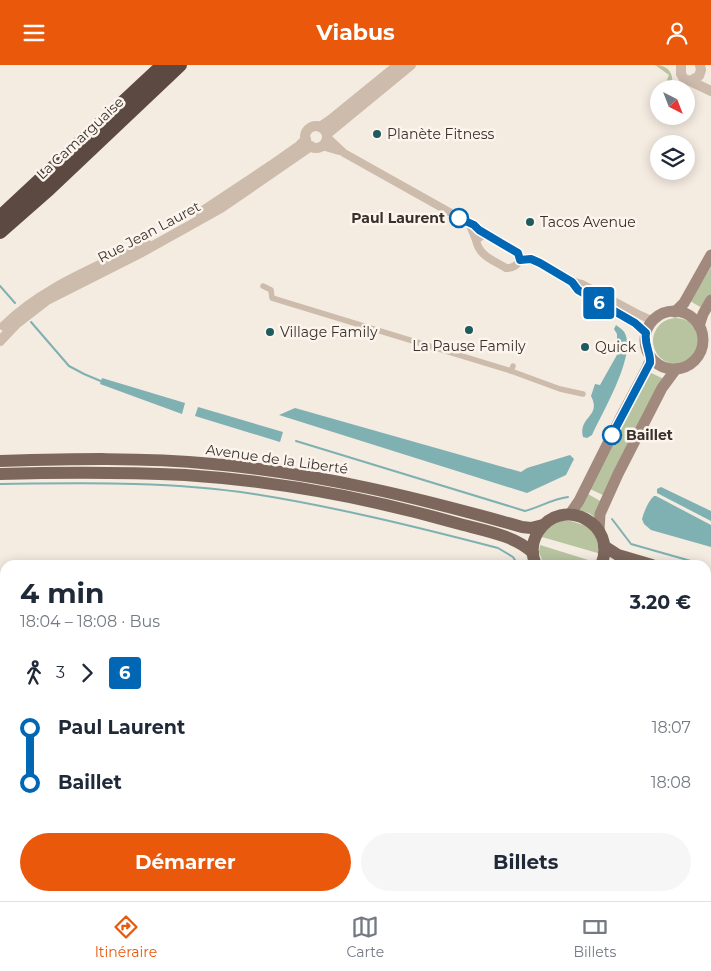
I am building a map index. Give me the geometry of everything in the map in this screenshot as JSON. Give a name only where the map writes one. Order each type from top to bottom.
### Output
[{"type":"highway","name":"La Camarguaise","points":[[0,217],[163,65]]},
{"type":"highway","name":"La Camarguaise","points":[[0,232],[56,183],[180,65]]},
{"type":"main road","points":[[676,312],[684,303],[711,255]]},
{"type":"main road","points":[[699,326],[689,316],[676,312],[664,313],[654,319],[646,333],[646,349],[651,358],[664,367],[676,369],[690,365],[700,354],[703,343],[699,326],[711,300]]},
{"type":"main road","points":[[570,514],[580,501],[623,413],[648,368],[651,358]]},
{"type":"main road","points":[[599,531],[600,514],[618,474],[662,388],[676,369]]},
{"type":"main road","name":"Avenue de la Liberté","points":[[0,461],[106,458],[238,467],[294,474],[381,490],[522,527],[531,528],[543,525]]},
{"type":"main road","name":"Avenue de la Liberté","points":[[0,475],[66,472],[132,473],[194,476],[265,483],[328,493],[436,517],[508,539],[526,547],[534,559]]},
{"type":"main road","points":[[534,559],[535,537],[543,525],[553,518],[570,514],[584,517],[593,523],[599,531],[604,546],[603,560]]},
{"type":"main road","points":[[604,546],[618,555],[635,560]]},
{"type":"street","points":[[398,65],[333,118],[324,136],[317,148],[308,143],[307,131],[313,127],[324,136],[344,153],[474,225],[479,230],[518,253],[520,260]]},
{"type":"street","points":[[324,136],[411,65]]},
{"type":"street","points":[[678,67],[684,79],[687,80]]},
{"type":"street","points":[[692,80],[697,78],[703,70]]},
{"type":"street","points":[[695,83],[711,91]]},
{"type":"street","name":"Rue Jean Lauret","points":[[0,331],[18,312],[33,301],[162,235],[210,207],[299,146],[308,143]]},
{"type":"street","name":"Rue Jean Lauret","points":[[0,341],[16,324],[48,300],[213,213],[257,185],[308,143]]},
{"type":"street","points":[[469,223],[477,248],[482,254],[506,268],[514,266],[520,260],[531,259],[572,282],[582,284],[640,315],[654,319]]},
{"type":"street","points":[[476,240],[486,233]]},
{"type":"street","points":[[572,282],[578,290],[635,323],[646,333]]},
{"type":"street","points":[[263,286],[271,290],[272,298],[512,369],[560,389],[583,394]]},
{"type":"green space","points":[[655,65],[667,68],[671,73],[672,80],[667,80],[669,75]]},
{"type":"green space","points":[[711,267],[711,294],[702,308],[690,301]]},
{"type":"green space","points":[[672,318],[680,318],[689,322],[695,328],[699,341],[695,354],[689,360],[680,364],[672,364],[663,360],[657,354],[653,345],[653,337],[657,328],[663,322]]},
{"type":"green space","points":[[649,372],[664,379],[605,496],[590,489]]},
{"type":"green space","points":[[588,494],[602,502],[597,519],[589,513],[577,510]]},
{"type":"green space","points":[[557,521],[571,521],[593,528],[601,554],[542,537],[549,527]]},
{"type":"green space","points":[[540,545],[588,560],[542,560],[539,552]]},
{"type":"water","points":[[616,325],[626,336],[627,346],[621,372],[592,435],[587,438],[583,437],[582,430],[594,408],[591,396],[595,384],[600,385],[622,346],[617,341],[617,334],[614,329]]},
{"type":"water","points":[[102,378],[185,403],[182,414],[100,384]]},
{"type":"water","points":[[198,407],[283,432],[280,442],[195,416]]},
{"type":"water","points":[[295,408],[521,472],[527,468],[570,455],[574,459],[566,475],[527,493],[279,415]]},
{"type":"water","points":[[661,487],[711,511],[711,521],[657,493],[657,489]]},
{"type":"water","points":[[654,496],[711,525],[711,547],[651,530],[644,524],[642,519],[644,513]]},
{"type":"waterway","points":[[0,286],[15,303]]},
{"type":"waterway","points":[[31,322],[69,366],[103,382]]},
{"type":"waterway","points":[[296,441],[525,511],[557,499],[568,497]]},
{"type":"waterway","points":[[0,484],[95,483],[159,485],[254,494],[376,518],[498,548],[515,560]]},
{"type":"waterway","points":[[612,519],[631,544],[687,560]]},
{"type":"bus line","name":"6","points":[[459,218],[474,225],[479,230],[518,253],[520,260],[531,259],[572,282],[578,290],[635,323],[646,333],[646,349],[651,358],[650,363],[612,435]]},
{"type":"place","name":"Planète Fitness","points":[[377,134]]},
{"type":"place","name":"Paul Laurent","points":[[459,218]]},
{"type":"place","name":"Tacos Avenue","points":[[530,222]]},
{"type":"place","name":"La Pause Family","points":[[469,330]]},
{"type":"place","name":"Village Family","points":[[270,332]]},
{"type":"place","name":"Quick","points":[[585,347]]},
{"type":"place","name":"Baillet","points":[[612,435]]}]
